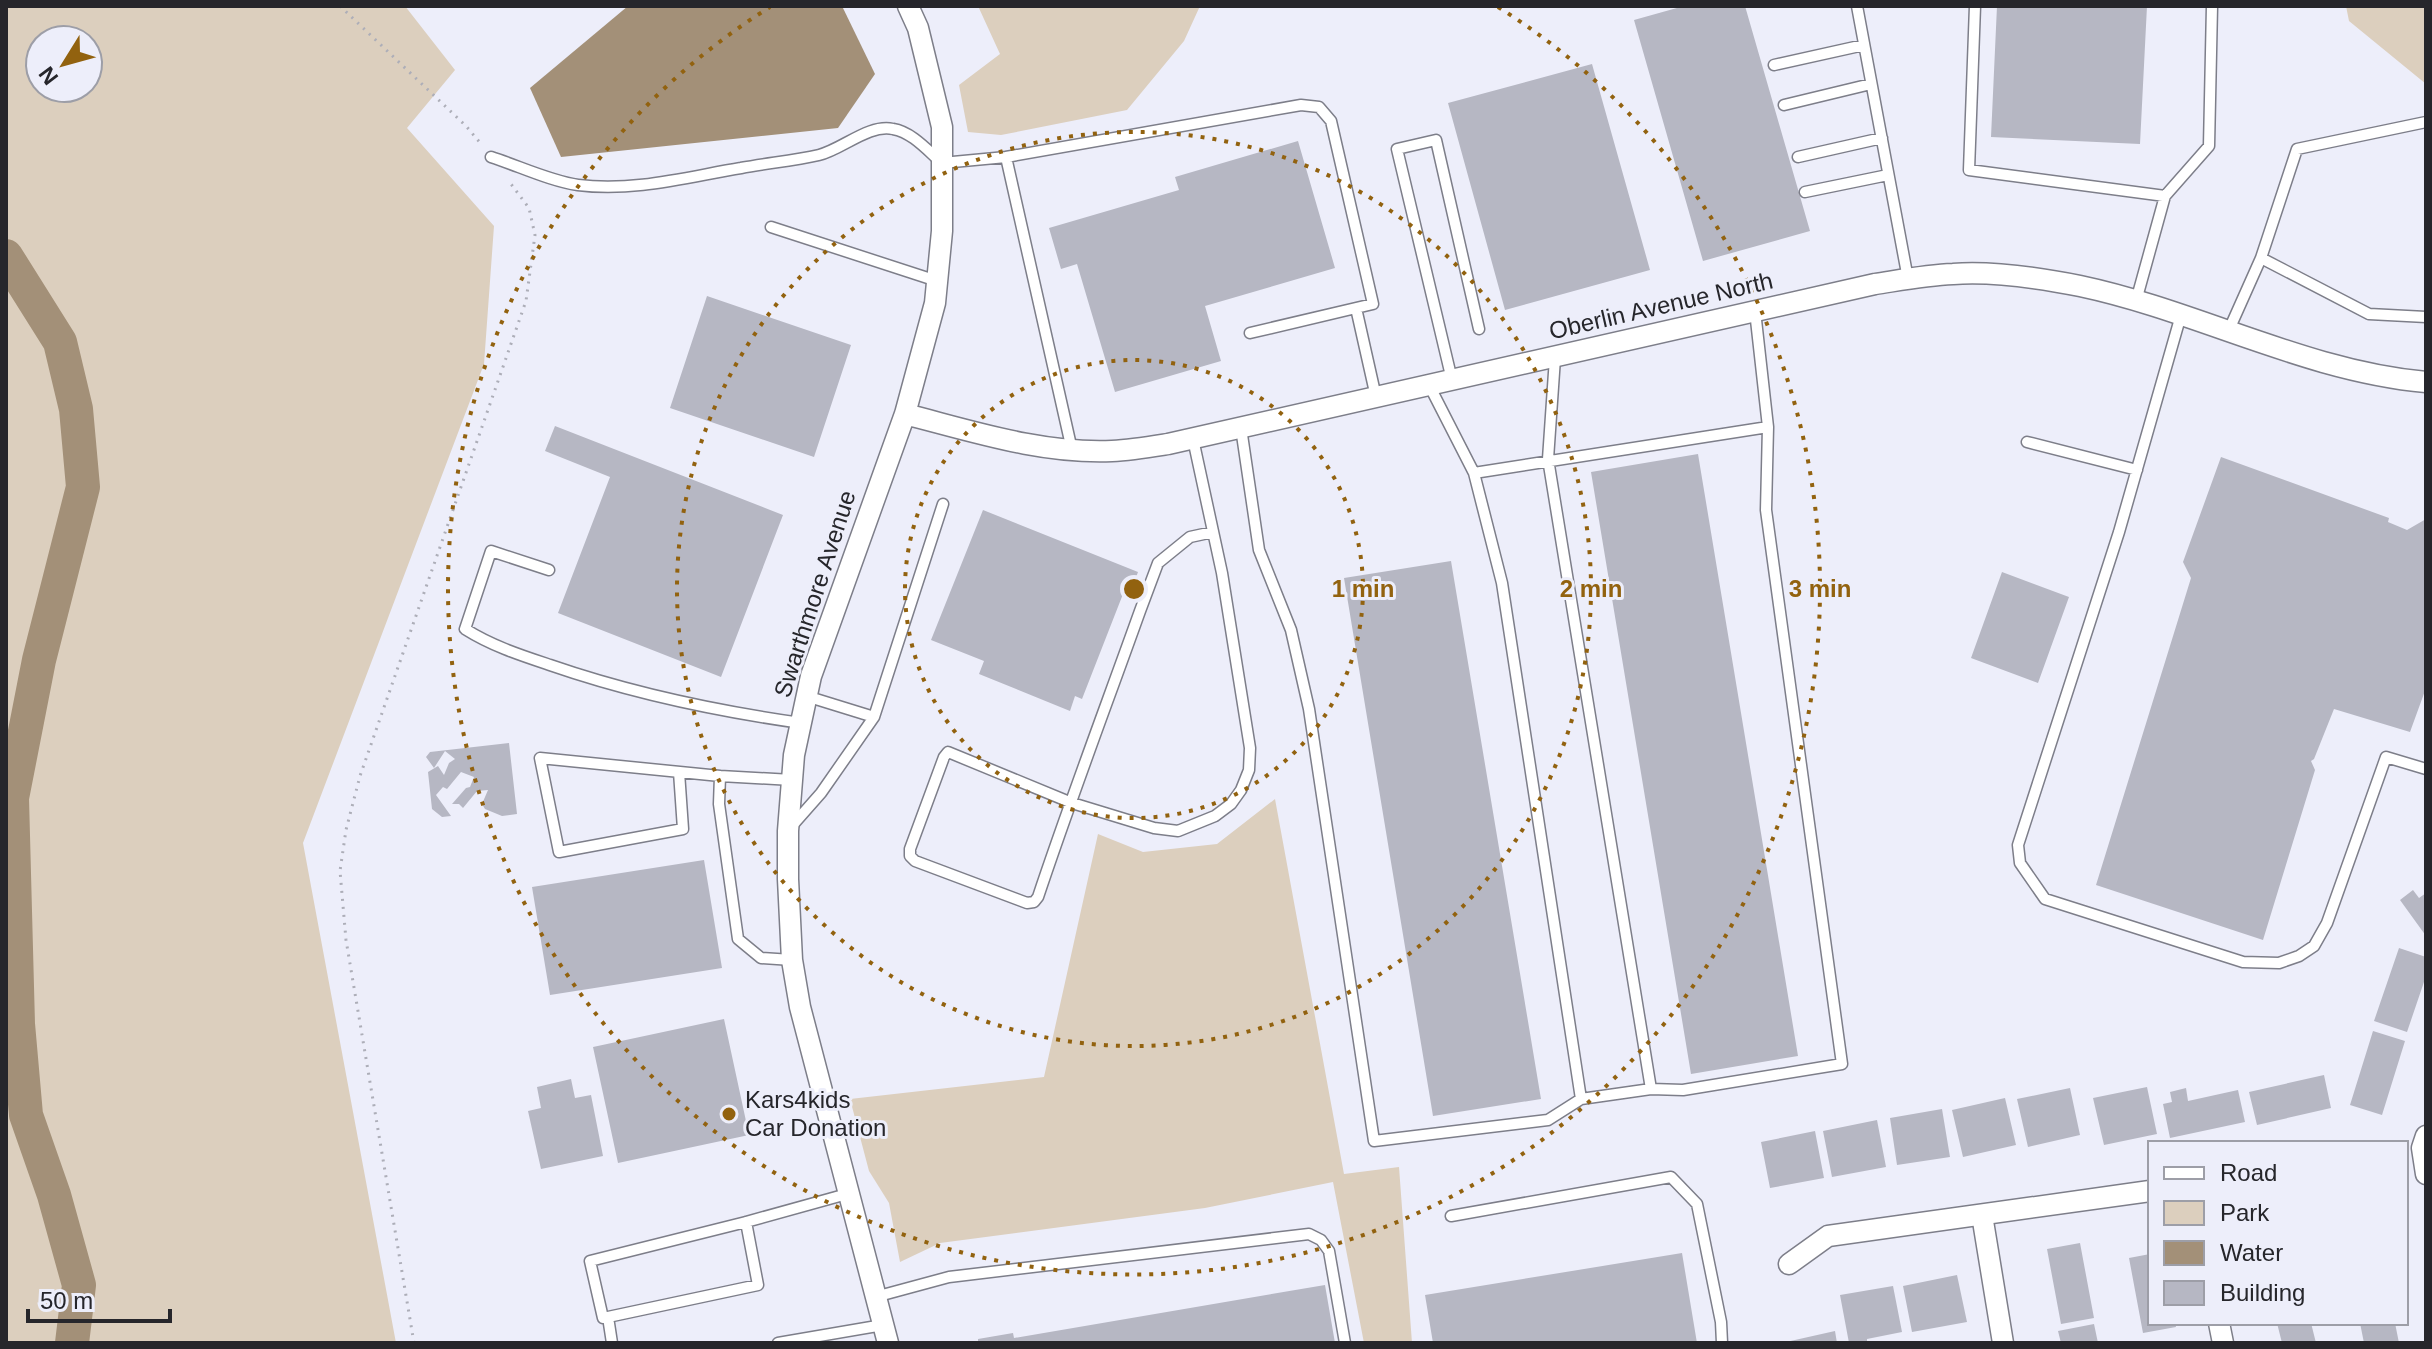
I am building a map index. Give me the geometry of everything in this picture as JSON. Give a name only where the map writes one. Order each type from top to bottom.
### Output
[{"type":"street","name":"Swarthmore Avenue","points":[[885,1334],[800,1007],[792,960],[788,831],[792,780],[811,676],[905,414],[935,303],[942,231],[942,127],[918,28],[908,6]]},
{"type":"street","name":"Oberlin Avenue North","points":[[905,414],[1030,445],[1113,451],[1193,439],[1875,284],[1954,273],[2011,275],[2081,287],[2136,301],[2345,369],[2426,382]]},
{"type":"street","points":[[2418,1145],[2426,1174]]},
{"type":"street","points":[[1789,1264],[1828,1236],[2148,1191]]},
{"type":"street","points":[[1982,1215],[2003,1343]]},
{"type":"lane","points":[[1857,6],[1908,279]]},
{"type":"lane","points":[[1975,6],[1969,170],[2165,196]]},
{"type":"lane","points":[[2136,301],[2165,196],[2209,146],[2212,6]]},
{"type":"lane","points":[[1774,65],[1864,45]]},
{"type":"lane","points":[[1784,105],[1871,84]]},
{"type":"lane","points":[[491,157],[575,185],[611,188],[647,186],[744,167],[792,162],[827,153],[868,133],[890,128],[905,132],[942,163],[1006,157],[1301,105],[1319,107],[1331,121],[1373,304],[1250,333]]},
{"type":"lane","points":[[2228,332],[2261,258],[2297,149],[2426,122]]},
{"type":"lane","points":[[1798,157],[1882,138]]},
{"type":"lane","points":[[1452,380],[1397,149],[1436,140],[1479,329]]},
{"type":"lane","points":[[1006,157],[1072,450]]},
{"type":"lane","points":[[1805,192],[1888,175]]},
{"type":"lane","points":[[771,227],[937,281]]},
{"type":"lane","points":[[2261,258],[2369,314],[2426,317]]},
{"type":"lane","points":[[1356,308],[1376,397]]},
{"type":"lane","points":[[1241,428],[1259,550],[1291,630],[1309,709],[1374,1141],[1548,1120],[1581,1099],[1651,1089],[1683,1090],[1842,1064],[1766,510],[1768,427],[1755,311]]},
{"type":"lane","points":[[2181,315],[2137,470],[2018,845],[2020,863],[2045,899],[2243,962],[2279,963],[2299,956],[2314,946],[2327,923],[2386,757],[2426,769]]},
{"type":"lane","points":[[1555,358],[1548,459],[1651,1089]]},
{"type":"lane","points":[[1429,385],[1474,473],[1502,583],[1581,1099]]},
{"type":"lane","points":[[1474,473],[1768,427]]},
{"type":"lane","points":[[1193,439],[1213,532],[1250,748],[1249,770],[1241,790],[1231,804],[1215,816],[1178,831],[1154,828],[1072,803],[948,752],[914,838],[910,856],[983,887],[1027,903],[1034,902],[1038,897],[1072,803],[1158,563],[1190,537],[1213,532]]},
{"type":"lane","points":[[2027,442],[2137,470]]},
{"type":"lane","points":[[788,831],[821,793],[874,717],[943,504]]},
{"type":"lane","points":[[549,570],[491,551],[465,629],[489,645],[602,682],[733,713],[801,723]]},
{"type":"lane","points":[[806,696],[874,717]]},
{"type":"lane","points":[[679,772],[683,829],[559,852],[540,758],[792,780]]},
{"type":"lane","points":[[720,776],[719,804],[738,939],[761,958],[792,960]]},
{"type":"lane","points":[[1451,1216],[1671,1177],[1697,1204],[1721,1322],[1722,1343]]},
{"type":"lane","points":[[746,1222],[758,1285],[603,1318],[590,1261],[847,1194]]},
{"type":"lane","points":[[875,1297],[949,1277],[1309,1234],[1321,1240],[1329,1251],[1345,1343]]},
{"type":"lane","points":[[608,1317],[612,1343]]},
{"type":"lane","points":[[778,1343],[885,1334]]},
{"type":"path","points":[[340,6],[466,126],[529,208],[535,235],[526,301],[360,776],[346,830],[340,871],[346,940],[414,1343]]},
{"type":"green space","points":[[6,6],[405,6],[455,70],[407,128],[494,226],[484,364],[303,843],[396,1343],[6,1343]]},
{"type":"green space","points":[[978,6],[1200,6],[1184,41],[1127,110],[1001,135],[968,132],[959,85],[1000,54]]},
{"type":"green space","points":[[2346,6],[2426,6],[2426,84],[2349,21]]},
{"type":"green space","points":[[1275,799],[1344,1174],[1399,1167],[1412,1343],[1364,1343],[1333,1182],[1205,1208],[940,1243],[900,1262],[889,1203],[869,1171],[850,1099],[1044,1077],[1098,834],[1143,852],[1217,844]]},
{"type":"water","points":[[628,6],[842,6],[875,74],[838,128],[561,157],[530,88]]},
{"type":"building","points":[[1684,6],[1745,6],[1810,231],[1703,261],[1634,20]]},
{"type":"building","points":[[1997,6],[2147,6],[2140,144],[1991,137]]},
{"type":"building","points":[[1592,64],[1650,270],[1505,310],[1448,103]]},
{"type":"building","points":[[1298,141],[1335,268],[1205,306],[1221,361],[1115,392],[1077,264],[1061,269],[1049,228],[1179,190],[1175,177]]},
{"type":"building","points":[[707,296],[851,345],[814,457],[670,408]]},
{"type":"building","points":[[555,426],[783,515],[721,677],[558,613],[610,477],[545,451]]},
{"type":"building","points":[[1698,454],[1798,1056],[1691,1074],[1591,472]]},
{"type":"building","points":[[2221,457],[2389,518],[2388,522],[2407,530],[2426,519],[2426,688],[2410,732],[2334,709],[2311,761],[2315,770],[2263,940],[2096,885],[2191,578],[2183,562]]},
{"type":"building","points":[[983,510],[1138,572],[1129,596],[1123,594],[1082,699],[1075,696],[1070,711],[979,674],[984,661],[931,640]]},
{"type":"building","points":[[1451,561],[1541,1099],[1433,1116],[1344,578]]},
{"type":"building","points":[[2002,572],[2069,597],[2038,683],[1971,658]]},
{"type":"building","points":[[509,743],[517,814],[502,816],[485,809],[482,804],[488,790],[477,791],[463,808],[452,804],[470,787],[474,777],[461,772],[447,789],[443,787],[436,795],[451,816],[442,817],[432,809],[428,772],[438,766],[444,775],[449,763],[455,759],[445,751],[434,768],[426,757],[430,752]]},
{"type":"building","points":[[704,860],[722,968],[550,995],[532,887]]},
{"type":"building","points":[[2413,890],[2419,898],[2426,893],[2426,936],[2400,900]]},
{"type":"building","points":[[2399,948],[2426,957],[2426,976],[2407,1032],[2374,1021]]},
{"type":"building","points":[[724,1019],[749,1135],[618,1163],[593,1047]]},
{"type":"building","points":[[2373,1031],[2405,1041],[2382,1115],[2350,1105]]},
{"type":"building","points":[[2324,1075],[2331,1108],[2257,1125],[2249,1092]]},
{"type":"building","points":[[571,1079],[575,1098],[591,1095],[603,1156],[541,1169],[528,1111],[541,1108],[537,1087]]},
{"type":"building","points":[[2147,1087],[2157,1134],[2104,1145],[2093,1098]]},
{"type":"building","points":[[2070,1088],[2080,1135],[2028,1147],[2017,1099]]},
{"type":"building","points":[[2186,1088],[2188,1101],[2238,1090],[2245,1122],[2170,1138],[2163,1104],[2172,1102],[2170,1092]]},
{"type":"building","points":[[2005,1098],[2016,1145],[1963,1157],[1952,1110]]},
{"type":"building","points":[[1942,1109],[1950,1157],[1897,1165],[1890,1118]]},
{"type":"building","points":[[1877,1120],[1886,1167],[1832,1177],[1823,1131]]},
{"type":"building","points":[[1815,1131],[1824,1178],[1770,1188],[1761,1142]]},
{"type":"building","points":[[2080,1243],[2094,1318],[2061,1324],[2047,1249]]},
{"type":"building","points":[[1682,1253],[1697,1343],[1433,1343],[1425,1295]]},
{"type":"building","points":[[2148,1254],[2148,1325],[2176,1327],[2143,1333],[2129,1258]]},
{"type":"building","points":[[1957,1275],[1967,1322],[1912,1332],[1903,1286]]},
{"type":"building","points":[[1325,1285],[1335,1343],[978,1343],[978,1339],[1013,1333],[1014,1338]]},
{"type":"building","points":[[1893,1286],[1902,1332],[1867,1339],[1867,1343],[1849,1343],[1840,1295]]},
{"type":"building","points":[[2094,1324],[2098,1343],[2061,1343],[2058,1331]]},
{"type":"building","points":[[2278,1325],[2312,1325],[2316,1343],[2282,1343]]},
{"type":"building","points":[[2360,1325],[2395,1325],[2399,1343],[2364,1343]]},
{"type":"building","points":[[1835,1331],[1837,1343],[1786,1342]]},
{"type":"waterway","points":[[6,256],[60,342],[76,409],[83,487],[39,660],[12,798],[18,1024],[26,1115],[54,1195],[79,1285],[72,1343]]},
{"type":"place","name":"Kars4kids Car Donation","points":[[729,1114]]}]
